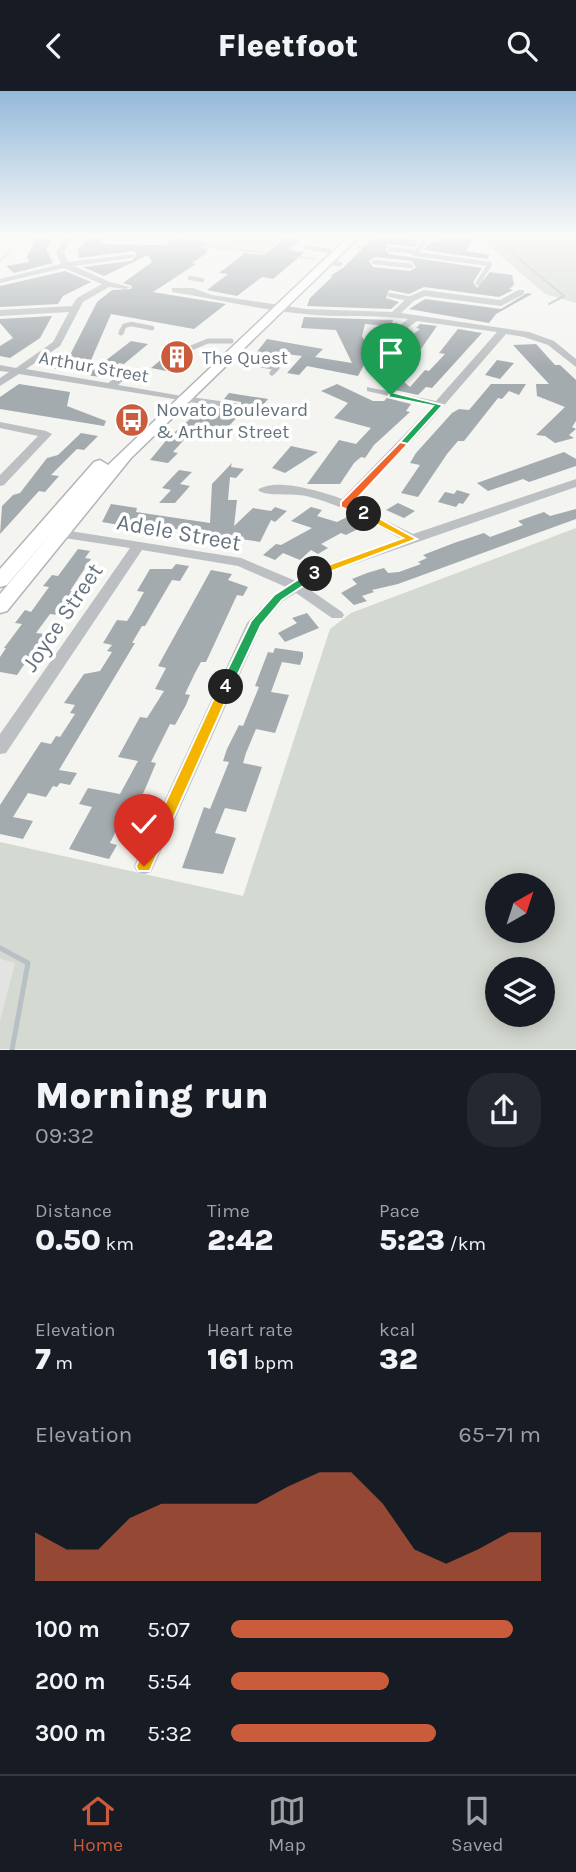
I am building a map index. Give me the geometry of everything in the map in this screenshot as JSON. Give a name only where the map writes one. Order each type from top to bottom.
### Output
[{"type":"main road","points":[[174,398],[227,358],[306,280]]},
{"type":"main road","points":[[0,582],[125,455],[174,398],[230,341],[275,308]]},
{"type":"main road","points":[[0,607],[51,532]]},
{"type":"street","points":[[98,280],[126,287]]},
{"type":"street","points":[[0,383],[57,344],[72,309],[80,300],[108,284]]},
{"type":"street","points":[[175,290],[193,291],[275,308],[325,314],[394,315],[541,338],[576,364]]},
{"type":"street","points":[[394,315],[411,299],[424,293],[501,303],[521,292]]},
{"type":"street","points":[[0,313],[72,309]]},
{"type":"street","points":[[382,344],[415,318]]},
{"type":"street","points":[[345,504],[439,405],[503,331]]},
{"type":"street","name":"Arthur Street","points":[[0,368],[174,398]]},
{"type":"street","points":[[110,387],[129,371]]},
{"type":"street","points":[[371,389],[439,405]]},
{"type":"street","points":[[0,425],[46,434],[0,482]]},
{"type":"street","points":[[144,866],[255,623],[294,585],[323,570],[576,483]]},
{"type":"street","points":[[264,490],[297,489],[345,504],[412,539]]},
{"type":"street","name":"Adele Street","points":[[51,532],[241,562],[294,585],[337,615]]},
{"type":"street","name":"Joyce Street","points":[[0,748],[138,546]]},
{"type":"lane","points":[[390,295],[411,299]]},
{"type":"lane","points":[[121,333],[124,326],[131,324],[152,328]]},
{"type":"lane","points":[[191,348],[208,341],[230,341]]},
{"type":"lane","points":[[227,358],[277,368],[272,373]]},
{"type":"lane","points":[[174,398],[201,399],[239,406]]},
{"type":"shaded area","points":[[529,280],[576,280],[576,303],[545,294]]},
{"type":"shaded area","points":[[576,528],[576,1049],[0,1049],[0,1020],[15,963],[0,959],[0,842],[243,896],[330,629],[351,613]]},
{"type":"shaded area","points":[[0,959],[15,963],[0,1020]]},
{"type":"building","points":[[27,280],[91,282],[63,296],[58,304],[0,307],[0,286]]},
{"type":"building","points":[[127,280],[172,280],[153,292],[226,304],[194,329],[111,314],[85,374],[45,367],[66,352],[71,353],[97,302],[112,290],[131,289],[132,286],[123,283]]},
{"type":"building","points":[[220,280],[258,280],[237,296],[207,290]]},
{"type":"building","points":[[329,280],[474,280],[477,288],[484,280],[513,280],[514,285],[509,289],[513,290],[499,297],[424,287],[409,294],[389,290],[386,298],[399,302],[391,309],[307,306],[310,298]]},
{"type":"building","points":[[527,293],[532,294],[496,314],[489,323],[409,309],[425,299],[501,309]]},
{"type":"building","points":[[52,316],[40,338],[10,358],[0,356],[0,346],[13,338],[0,323],[0,319]]},
{"type":"building","points":[[304,317],[393,320],[391,326],[365,324],[362,336],[368,347],[364,353],[371,352],[358,376],[307,366],[299,375],[287,373],[302,356],[278,353],[270,361],[252,358],[267,339],[323,349],[315,357],[352,363],[336,330],[301,328]]},
{"type":"building","points":[[420,324],[437,326],[421,349],[403,345],[413,360],[397,383],[377,379],[391,365],[385,355],[420,329],[416,328]]},
{"type":"building","points":[[458,329],[482,333],[432,388],[426,387],[418,395],[395,390],[403,381],[410,387],[425,370],[429,371],[445,354],[439,353]]},
{"type":"building","points":[[131,341],[148,344],[124,364],[119,363],[100,377],[87,375]]},
{"type":"building","points":[[536,344],[555,365],[560,365],[576,380],[576,421],[572,427],[576,429],[569,435],[574,438],[555,443],[545,436],[536,435],[565,407],[537,396],[536,384],[549,384],[513,345]]},
{"type":"building","points":[[169,353],[189,357],[172,372],[151,368]]},
{"type":"building","points":[[497,360],[514,363],[500,379],[485,375]]},
{"type":"building","points":[[19,384],[70,392],[67,406],[106,421],[104,426],[0,409],[0,397]]},
{"type":"building","points":[[337,384],[373,401],[384,401],[387,398],[411,404],[406,411],[410,412],[374,445],[365,458],[361,457],[354,463],[340,484],[307,484],[339,440],[356,444],[371,428],[334,418],[348,403],[321,391]]},
{"type":"building","points":[[491,384],[526,384],[519,395],[509,391],[502,399],[498,398],[464,441],[458,441],[447,454],[418,497],[401,493],[420,465],[410,463],[416,453],[452,413],[459,409],[469,410]]},
{"type":"building","points":[[229,393],[268,399],[257,412],[244,410],[227,428],[216,426],[211,433],[191,432],[173,452],[178,453],[168,463],[150,460],[169,437],[204,407],[242,410],[241,402],[224,399]]},
{"type":"building","points":[[81,433],[98,436],[84,450],[77,449],[51,475],[59,476],[45,492],[39,491],[0,534],[2,506],[13,495],[20,493],[47,458],[58,455]]},
{"type":"building","points":[[291,446],[318,452],[285,473],[272,468]]},
{"type":"building","points":[[564,452],[576,459],[576,466],[529,482],[523,479],[488,491],[477,483]]},
{"type":"building","points":[[232,463],[231,467],[244,469],[236,478],[230,477],[228,500],[237,500],[234,526],[253,508],[271,511],[275,507],[287,511],[275,522],[271,520],[260,542],[241,539],[239,544],[225,542],[228,537],[204,533],[201,537],[187,535],[190,531],[168,528],[165,533],[102,522],[111,504],[137,508],[136,512],[210,523],[212,484]]},
{"type":"building","points":[[179,470],[192,472],[180,484],[190,486],[175,503],[159,503],[171,490],[162,488]]},
{"type":"building","points":[[457,490],[470,494],[463,504],[459,503],[456,507],[438,502],[445,492],[454,494]]},
{"type":"building","points":[[398,503],[415,511],[404,518],[386,510]]},
{"type":"building","points":[[311,507],[322,510],[317,516],[337,522],[347,517],[357,522],[352,525],[358,529],[346,535],[341,533],[321,544],[328,548],[318,554],[311,550],[300,560],[283,553],[275,560],[263,555],[276,544],[281,545],[312,528],[291,521]]},
{"type":"building","points":[[576,509],[576,519],[398,584],[372,590],[374,592],[362,596],[367,601],[354,605],[341,593],[357,584],[352,579],[367,573],[384,568],[388,573],[399,572],[421,564],[418,562],[427,558],[423,555],[454,543],[484,533],[490,537],[523,525],[518,521],[544,512],[550,516]]},
{"type":"building","points":[[78,549],[90,551],[85,558],[91,559],[70,591],[76,592],[60,615],[50,614],[36,633],[45,634],[17,675],[0,672],[0,657],[4,648],[22,624],[15,623],[25,610],[31,612],[49,587],[43,586],[52,575],[58,576]]},
{"type":"building","points":[[176,564],[189,566],[180,581],[172,580],[145,626],[142,626],[132,643],[135,643],[59,770],[77,773],[70,785],[60,783],[57,787],[53,786],[46,797],[28,793],[13,817],[33,821],[23,839],[0,834],[0,805],[41,742],[51,744],[56,736],[60,737],[75,714],[70,713],[75,705],[64,703],[84,674],[100,671],[112,652],[107,651],[112,645],[103,643],[117,620],[127,621],[131,615],[144,592],[137,591],[150,569],[172,569]]},
{"type":"building","points":[[211,570],[232,574],[228,580],[248,587],[243,596],[237,595],[206,662],[201,662],[195,673],[185,694],[190,695],[186,705],[175,725],[170,724],[151,762],[156,763],[140,800],[134,799],[125,814],[110,843],[117,845],[109,859],[69,849],[92,807],[79,804],[88,788],[120,794],[138,761],[118,757],[140,717],[147,718],[164,691],[155,689],[166,668],[158,666]]},
{"type":"building","points":[[307,613],[319,628],[285,642],[278,633],[297,623],[292,618]]},
{"type":"building","points":[[275,648],[303,652],[303,657],[300,665],[282,662],[271,692],[289,695],[275,733],[256,729],[246,753],[243,763],[262,767],[246,812],[225,808],[215,833],[236,838],[223,874],[182,868],[204,807],[210,809],[229,762],[223,761],[227,749],[239,725],[243,726],[259,687],[255,686],[268,652],[273,653]]},
{"type":"waterway","points":[[544,280],[564,296],[549,304]]},
{"type":"waterway","points":[[0,948],[28,963],[12,1050]]},
{"type":"place","name":"The Quest","points":[[177,357]]},
{"type":"place","name":"Novato Boulevard & Arthur Street","points":[[132,420]]},
{"type":"route","points":[[144,866],[255,623],[294,585],[323,570],[412,539],[345,504],[439,405],[391,395]]}]
